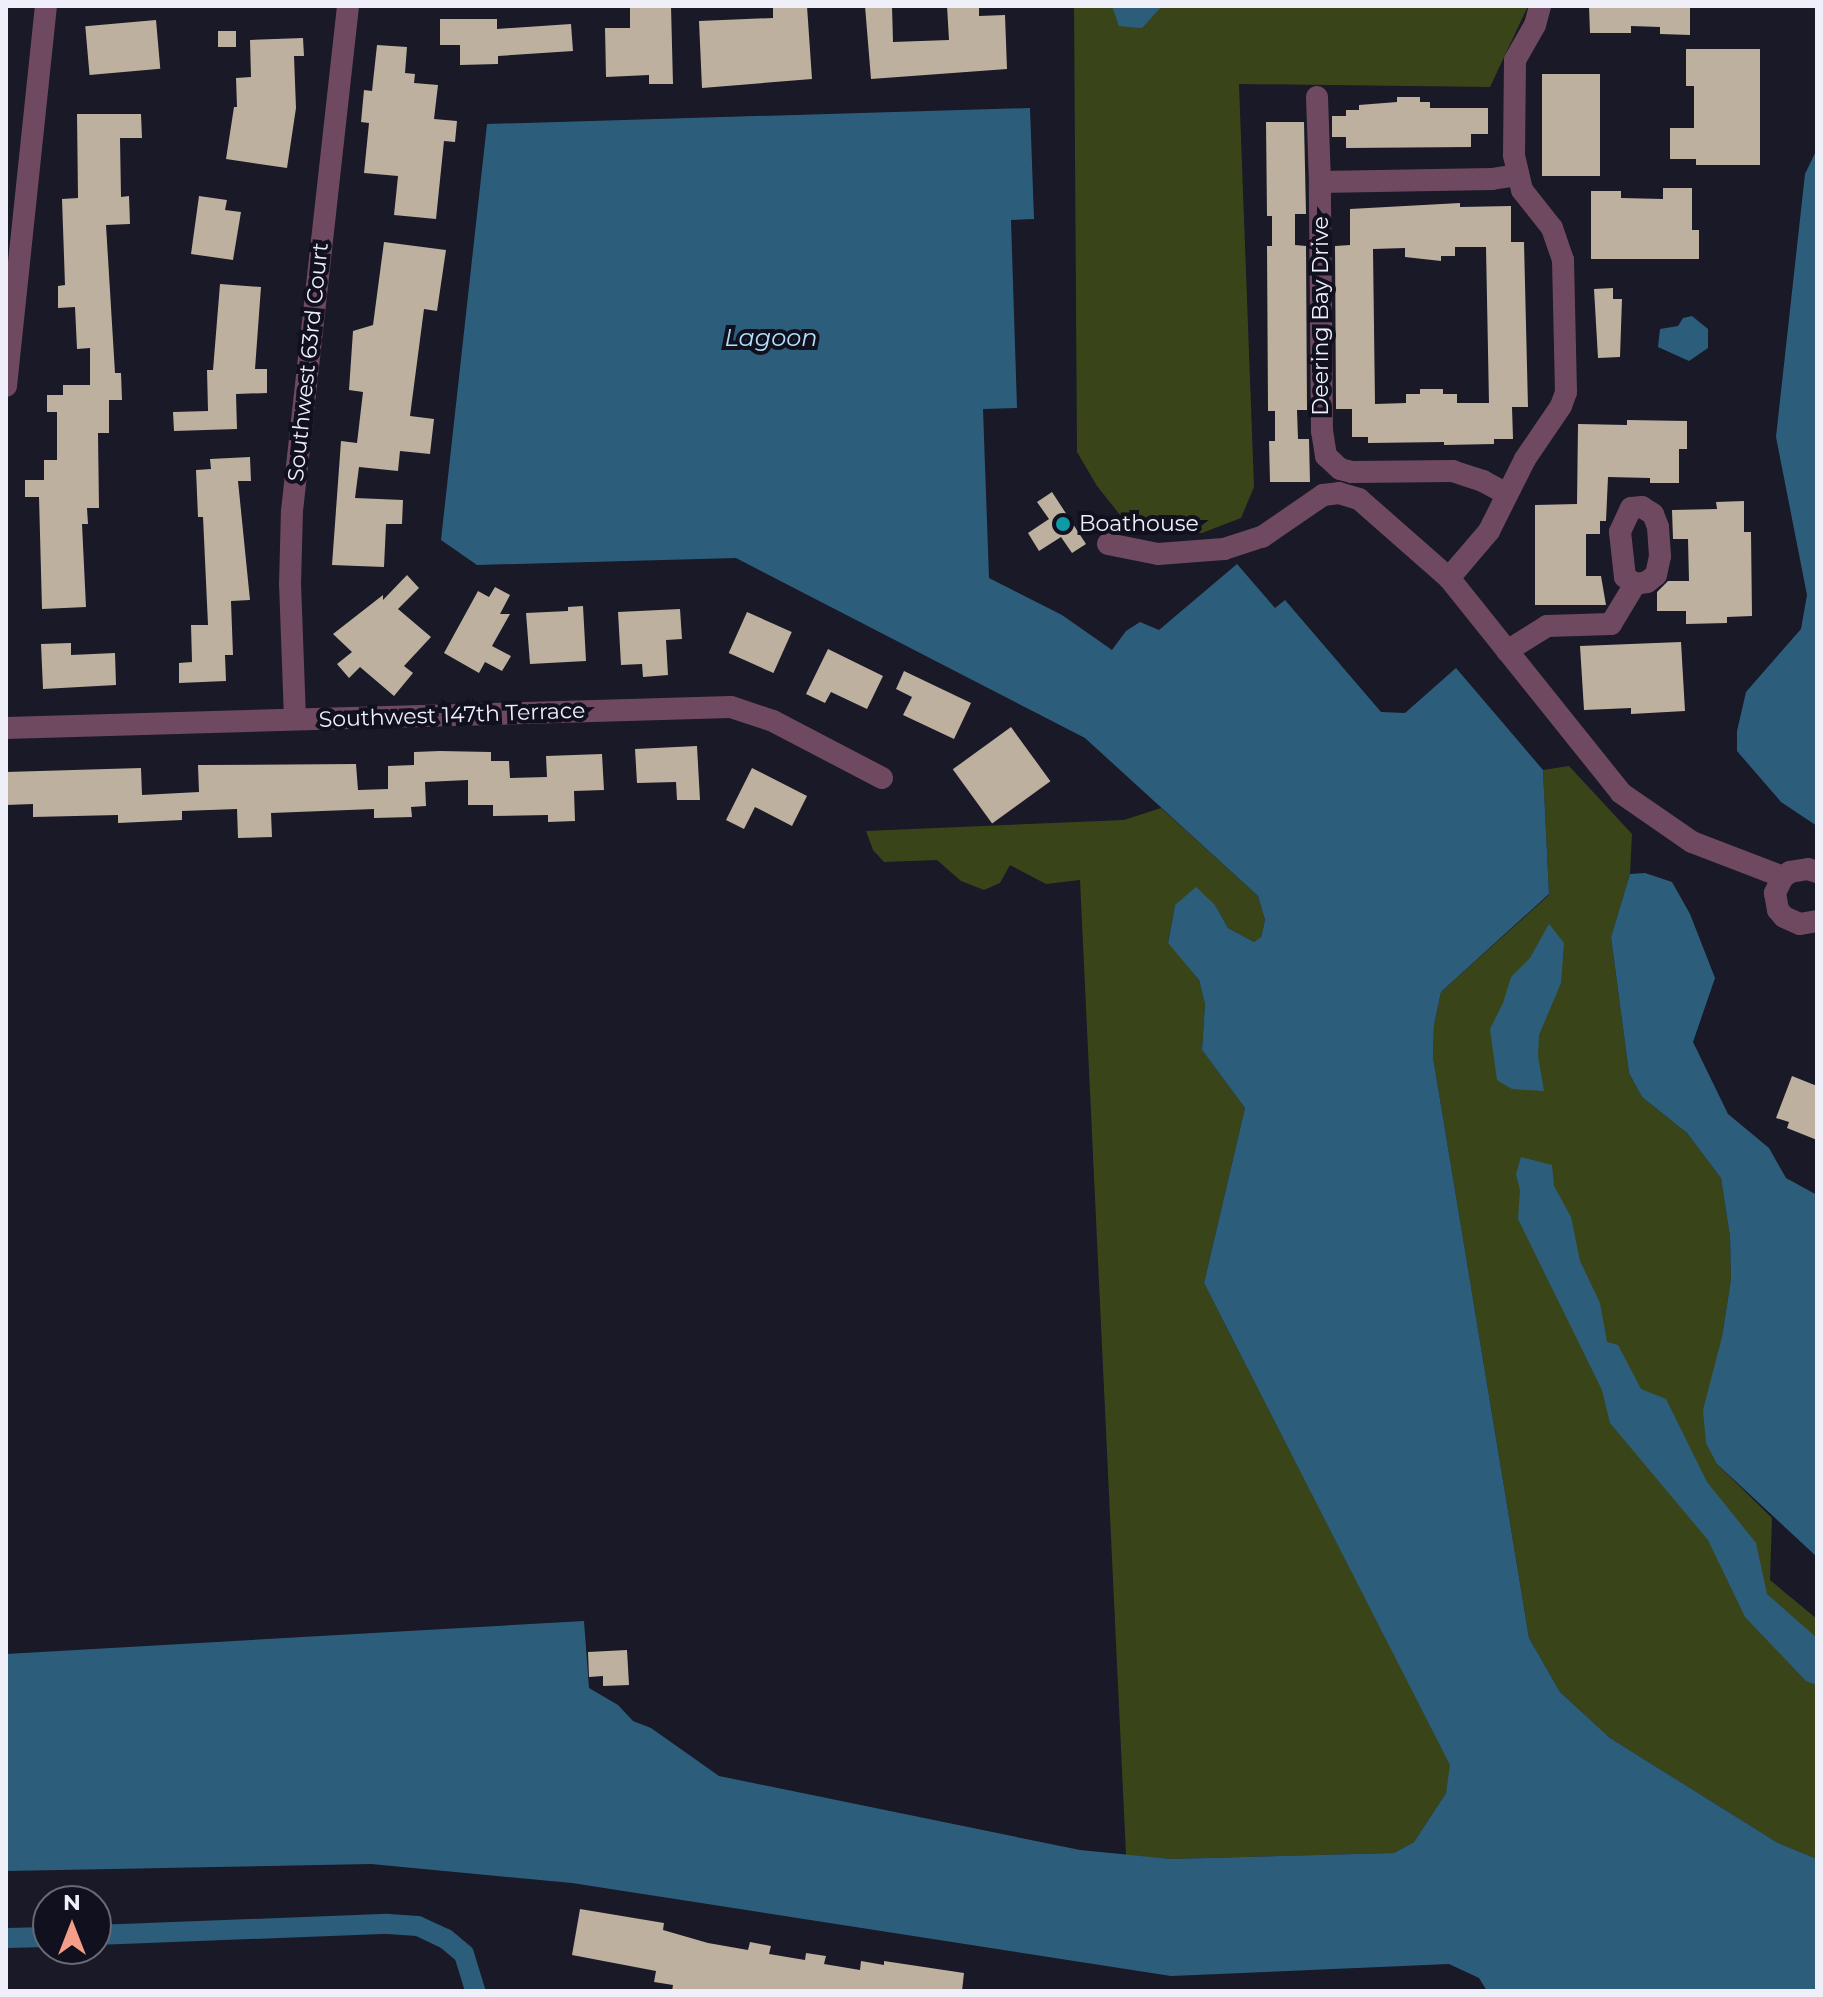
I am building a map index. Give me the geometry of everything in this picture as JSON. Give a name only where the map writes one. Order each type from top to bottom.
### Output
[{"type":"street","points":[[6,386],[46,6]]},
{"type":"street","name":"Southwest 63rd Court","points":[[295,719],[290,585],[292,511],[348,6]]},
{"type":"street","points":[[1449,578],[1479,546],[1525,459],[1561,406],[1567,379],[1563,260],[1552,228],[1522,190],[1517,175],[1513,76],[1519,49],[1535,25],[1540,6]]},
{"type":"street","points":[[1317,97],[1320,182],[1492,179],[1517,175]]},
{"type":"street","name":"Deering Bay Drive","points":[[1320,182],[1322,442],[1326,456],[1340,469],[1352,472],[1453,471],[1483,481],[1507,494]]},
{"type":"street","points":[[1108,544],[1158,554],[1244,545],[1278,528],[1316,499],[1339,493],[1359,499],[1449,578],[1607,780],[1632,803],[1703,847],[1783,877]]},
{"type":"street","points":[[1507,651],[1547,626],[1611,624],[1635,584]]},
{"type":"street","name":"Southwest 147th Terrace","points":[[6,728],[731,707],[773,721],[882,778]]},
{"type":"street","points":[[1815,927],[1791,922],[1778,910],[1775,893],[1783,877],[1798,869],[1817,872]]},
{"type":"green space","points":[[1074,6],[1528,6],[1490,87],[1239,84],[1254,487],[1241,518],[1202,533],[1157,532],[1128,525],[1097,486],[1077,452]]},
{"type":"green space","points":[[1569,766],[1632,834],[1630,874],[1611,937],[1629,1073],[1642,1097],[1687,1133],[1721,1178],[1730,1237],[1731,1279],[1722,1337],[1717,1464],[1772,1518],[1770,1580],[1817,1619],[1817,1859],[1778,1843],[1610,1738],[1560,1692],[1529,1638],[1433,1057],[1434,1025],[1441,992],[1549,895],[1543,770]]},
{"type":"green space","points":[[1161,808],[1258,896],[1265,920],[1261,937],[1254,942],[1228,928],[1215,905],[1175,905],[1168,942],[1199,980],[1205,1004],[1202,1050],[1245,1108],[1204,1283],[1451,1766],[1446,1793],[1414,1842],[1394,1853],[1171,1859],[1126,1855],[1080,880],[1046,884],[1010,865],[1000,883],[984,890],[961,881],[937,860],[884,862],[873,850],[866,831],[1124,820]]},
{"type":"water","points":[[1112,6],[1162,6],[1142,28],[1119,26]]},
{"type":"water","name":"Lagoon","points":[[1030,108],[1034,219],[1011,220],[1017,408],[983,409],[989,578],[1062,615],[1112,650],[1126,631],[1140,622],[1159,630],[1237,564],[1275,608],[1285,600],[1381,712],[1405,713],[1456,668],[1543,770],[1549,894],[1441,992],[1434,1025],[1433,1057],[1529,1638],[1560,1692],[1610,1738],[1778,1843],[1817,1859],[1817,1991],[1487,1991],[1479,1978],[1449,1964],[1171,1976],[572,1883],[371,1864],[6,1871],[6,1654],[584,1621],[589,1688],[618,1705],[633,1721],[651,1728],[719,1776],[1080,1850],[1171,1859],[1394,1853],[1414,1842],[1446,1793],[1450,1765],[1204,1283],[1245,1108],[1202,1050],[1205,1004],[1199,980],[1168,943],[1175,905],[1196,887],[1215,905],[1228,928],[1254,942],[1261,937],[1265,920],[1258,896],[1085,738],[736,558],[477,565],[441,540],[487,124]]},
{"type":"water","points":[[1817,149],[1817,826],[1781,802],[1737,751],[1737,731],[1746,692],[1801,629],[1807,595],[1776,437],[1805,174]]},
{"type":"water","points":[[1692,316],[1708,329],[1708,348],[1689,361],[1658,347],[1660,329],[1678,326],[1683,318]]},
{"type":"water","points":[[1645,873],[1672,882],[1690,914],[1715,978],[1693,1042],[1728,1114],[1769,1148],[1786,1178],[1817,1195],[1817,1557],[1717,1464],[1706,1443],[1703,1410],[1722,1337],[1731,1279],[1730,1237],[1721,1178],[1687,1133],[1642,1097],[1629,1073],[1611,937],[1630,874]]},
{"type":"water","points":[[1549,924],[1564,943],[1561,983],[1539,1035],[1538,1056],[1544,1091],[1512,1089],[1497,1080],[1490,1029],[1511,977],[1530,958]]},
{"type":"water","points":[[1521,1157],[1552,1165],[1554,1186],[1571,1217],[1580,1261],[1600,1303],[1607,1342],[1618,1345],[1641,1389],[1666,1399],[1707,1482],[1756,1543],[1767,1594],[1817,1638],[1817,1685],[1806,1681],[1745,1617],[1708,1540],[1610,1423],[1602,1390],[1518,1219],[1520,1190],[1516,1174]]},
{"type":"building","points":[[671,6],[673,84],[649,84],[649,75],[606,77],[605,28],[630,28],[630,7]]},
{"type":"building","points":[[773,6],[807,6],[812,79],[702,88],[699,21],[773,18]]},
{"type":"building","points":[[865,6],[892,6],[893,42],[949,40],[947,6],[979,6],[979,16],[1005,15],[1007,69],[871,79]]},
{"type":"building","points":[[1589,6],[1690,6],[1690,35],[1660,34],[1660,27],[1631,26],[1631,33],[1590,33]]},
{"type":"building","points":[[440,19],[497,19],[497,29],[571,24],[573,51],[498,56],[498,64],[460,65],[460,45],[440,45]]},
{"type":"building","points":[[156,20],[160,69],[90,75],[85,26]]},
{"type":"building","points":[[218,31],[236,31],[236,47],[218,47]]},
{"type":"building","points":[[303,38],[304,56],[294,56],[296,108],[287,168],[226,159],[234,107],[237,107],[236,78],[251,77],[250,40]]},
{"type":"building","points":[[377,45],[407,47],[405,73],[415,74],[414,83],[438,85],[434,119],[457,121],[455,142],[444,141],[436,219],[394,215],[398,176],[364,173],[369,123],[361,122],[364,90],[372,91]]},
{"type":"building","points":[[1686,49],[1760,49],[1760,165],[1696,165],[1696,159],[1670,159],[1670,128],[1694,128],[1694,86],[1686,86]]},
{"type":"building","points":[[1542,74],[1600,74],[1600,176],[1542,176]]},
{"type":"building","points":[[1397,97],[1420,97],[1420,102],[1430,102],[1430,108],[1488,108],[1488,134],[1471,134],[1471,147],[1346,148],[1346,137],[1332,137],[1332,116],[1346,116],[1346,110],[1359,110],[1359,105],[1397,102]]},
{"type":"building","points":[[77,114],[141,114],[142,138],[120,138],[121,197],[129,196],[130,224],[106,225],[115,373],[121,373],[122,400],[109,400],[109,433],[98,433],[99,508],[87,508],[88,524],[82,524],[86,607],[42,609],[39,497],[25,497],[25,480],[44,480],[44,460],[57,460],[57,412],[47,412],[47,395],[63,395],[63,385],[90,385],[90,348],[77,349],[75,307],[58,308],[58,286],[65,285],[62,199],[78,198]]},
{"type":"building","points":[[1266,122],[1304,122],[1306,214],[1295,214],[1295,245],[1306,246],[1307,410],[1297,410],[1298,439],[1309,439],[1310,482],[1270,482],[1269,441],[1275,441],[1275,411],[1268,411],[1267,246],[1272,246],[1272,216],[1267,216]]},
{"type":"building","points":[[1663,188],[1692,188],[1692,230],[1699,230],[1699,259],[1591,259],[1591,191],[1621,191],[1621,198],[1663,199]]},
{"type":"building","points":[[199,196],[227,200],[225,210],[241,212],[233,260],[191,254]]},
{"type":"building","points":[[1460,203],[1460,207],[1511,206],[1511,242],[1524,242],[1528,407],[1512,407],[1513,439],[1494,439],[1494,444],[1444,445],[1444,442],[1368,443],[1368,437],[1352,437],[1352,409],[1336,409],[1335,246],[1350,245],[1350,209]],"holes":[[[1455,247],[1486,247],[1489,403],[1457,403],[1457,394],[1443,394],[1443,389],[1420,389],[1420,394],[1406,394],[1406,403],[1375,404],[1373,249],[1405,248],[1405,257],[1441,261],[1441,256],[1455,256]]]},
{"type":"building","points":[[384,242],[446,250],[437,311],[424,309],[410,416],[434,419],[430,454],[400,451],[398,471],[359,467],[355,498],[403,500],[402,524],[386,524],[384,567],[332,565],[341,441],[357,443],[363,392],[349,390],[353,331],[373,325]]},
{"type":"building","points":[[220,284],[261,287],[255,369],[267,369],[267,393],[236,394],[237,429],[174,431],[173,412],[208,411],[207,370],[213,370]]},
{"type":"building","points":[[1613,288],[1613,299],[1622,299],[1620,357],[1598,358],[1594,289]]},
{"type":"building","points":[[1627,420],[1687,421],[1687,449],[1679,449],[1679,483],[1650,483],[1650,478],[1608,477],[1606,521],[1600,521],[1600,534],[1586,534],[1586,576],[1601,576],[1606,605],[1535,605],[1535,505],[1577,504],[1578,424],[1627,425]]},
{"type":"building","points":[[250,457],[251,481],[238,481],[250,600],[231,601],[233,655],[225,655],[226,681],[179,683],[179,663],[192,662],[191,625],[208,625],[203,517],[198,517],[196,470],[211,469],[210,459]]},
{"type":"building","name":"Boathouse","points":[[1052,492],[1086,544],[1072,553],[1061,537],[1039,551],[1028,533],[1049,519],[1037,502]]},
{"type":"building","points":[[1744,501],[1744,532],[1751,532],[1752,616],[1727,617],[1727,623],[1686,624],[1686,611],[1657,611],[1657,592],[1668,581],[1689,581],[1688,539],[1673,539],[1672,510],[1717,509],[1716,502]]},
{"type":"building","points":[[407,575],[419,588],[398,609],[431,637],[404,666],[413,673],[394,696],[360,667],[349,678],[337,664],[352,652],[333,634],[383,595],[383,600]]},
{"type":"building","points":[[495,587],[510,595],[500,614],[510,614],[492,646],[511,656],[502,671],[485,662],[479,673],[444,653],[478,591],[489,597]]},
{"type":"building","points":[[583,606],[586,661],[530,664],[526,613],[568,611],[568,607]]},
{"type":"building","points":[[680,609],[682,639],[666,640],[668,675],[643,677],[642,664],[621,665],[618,612]]},
{"type":"building","points":[[747,612],[792,632],[773,673],[729,653]]},
{"type":"building","points":[[1681,642],[1685,711],[1631,714],[1631,708],[1584,710],[1580,646]]},
{"type":"building","points":[[71,643],[71,655],[115,653],[116,685],[43,689],[41,644]]},
{"type":"building","points":[[828,649],[883,676],[867,709],[831,692],[825,703],[806,694]]},
{"type":"building","points":[[904,671],[971,703],[954,739],[903,715],[912,697],[896,689]]},
{"type":"building","points":[[1011,727],[1050,781],[992,824],[953,769]]},
{"type":"building","points":[[697,746],[700,800],[677,800],[676,782],[637,783],[635,749]]},
{"type":"building","points":[[414,752],[491,752],[491,761],[509,761],[510,778],[547,777],[546,756],[602,754],[604,790],[574,791],[575,821],[548,822],[548,815],[493,816],[493,805],[468,805],[468,780],[425,782],[426,806],[411,807],[412,817],[374,818],[374,809],[271,813],[272,837],[238,838],[237,809],[182,811],[182,820],[118,823],[118,815],[33,817],[33,804],[6,805],[6,772],[141,768],[142,795],[199,792],[198,765],[356,764],[358,790],[388,789],[388,766],[414,765]]},
{"type":"building","points":[[752,768],[807,796],[792,826],[755,807],[744,829],[726,820]]},
{"type":"building","points":[[1792,1076],[1817,1086],[1817,1140],[1787,1128],[1789,1122],[1776,1118]]},
{"type":"building","points":[[627,1650],[629,1685],[603,1686],[603,1676],[589,1677],[588,1652]]},
{"type":"building","points":[[580,1909],[664,1923],[663,1930],[708,1943],[748,1950],[750,1942],[771,1946],[769,1954],[805,1960],[806,1953],[826,1956],[824,1964],[860,1970],[861,1961],[884,1965],[884,1961],[964,1973],[962,1991],[672,1991],[673,1985],[654,1982],[656,1971],[572,1955]]},
{"type":"waterway","points":[[112,1934],[388,1924],[418,1926],[446,1939],[464,1954],[475,1991]]},
{"type":"waterway","points":[[6,1938],[32,1937]]},
{"type":"place","name":"Boathouse","points":[[1063,524]]}]
